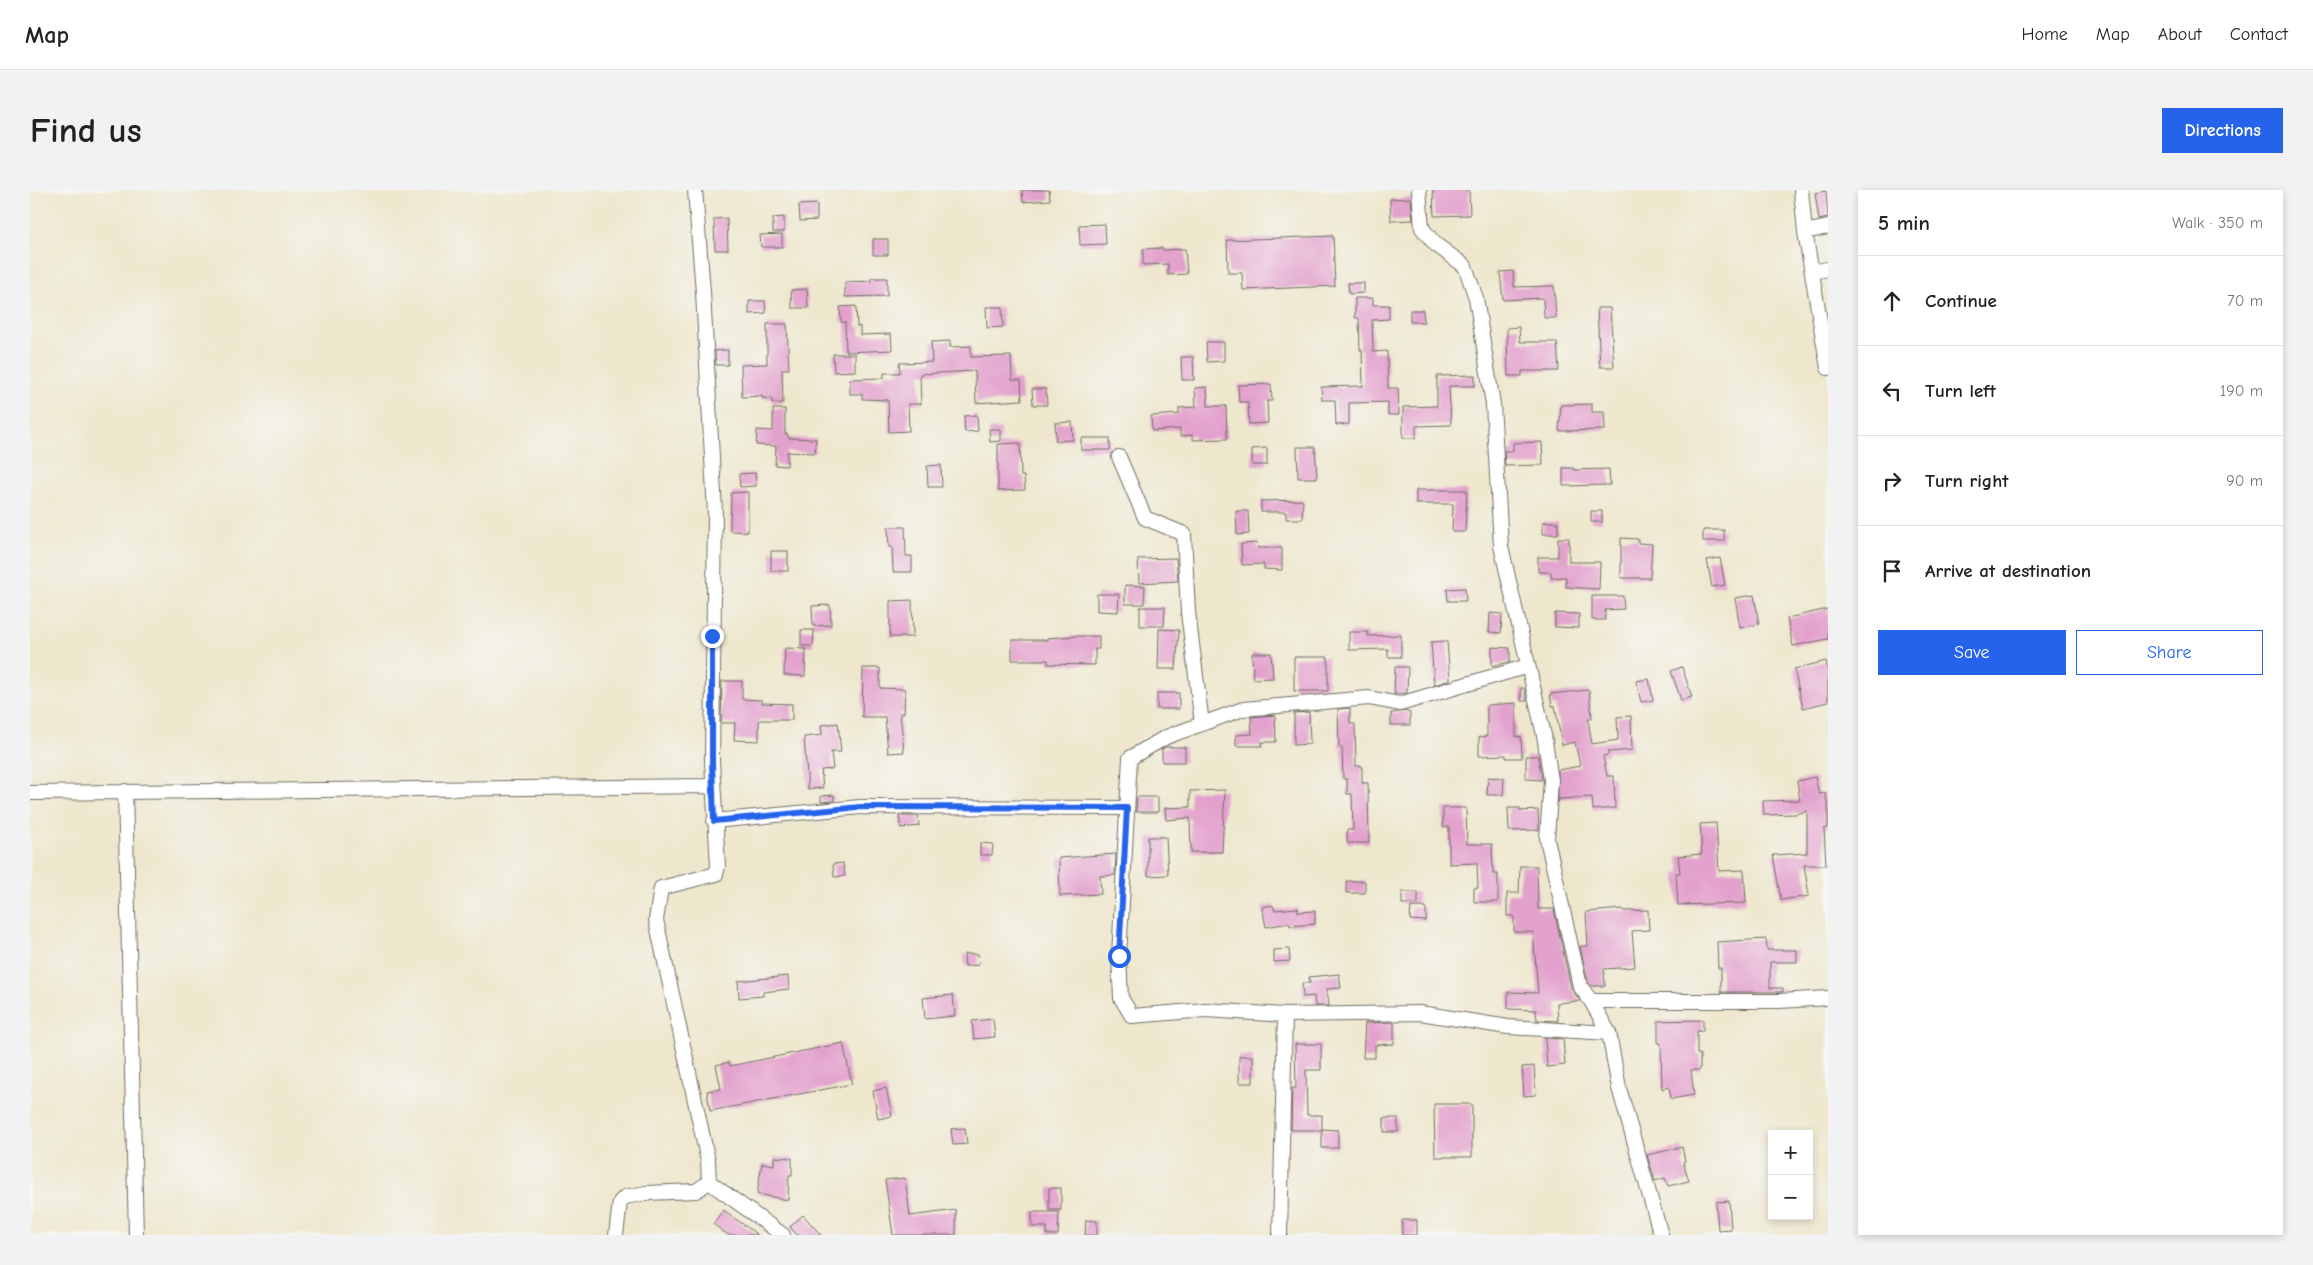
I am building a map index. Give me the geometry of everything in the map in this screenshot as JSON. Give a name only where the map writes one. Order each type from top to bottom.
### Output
[{"type":"street","points":[[695,190],[703,292],[715,513],[712,646],[713,786],[718,866],[716,874],[661,888],[656,920],[706,1152],[709,1182],[783,1235]]},
{"type":"street","points":[[1419,190],[1422,228],[1435,244],[1466,266],[1476,298],[1493,404],[1501,546],[1544,735],[1551,780],[1547,839],[1580,986],[1591,1001],[1608,1033],[1619,1088],[1662,1235]]},
{"type":"street","points":[[1802,190],[1805,232],[1827,353],[1828,368]]},
{"type":"street","points":[[1805,232],[1828,226]]},
{"type":"street","points":[[1812,272],[1828,269]]},
{"type":"street","points":[[1119,457],[1145,518],[1184,534],[1188,612],[1202,724]]},
{"type":"street","points":[[1528,666],[1400,704],[1369,698],[1243,709],[1166,737],[1130,758],[1119,956],[1121,998],[1124,1006],[1132,1016],[1205,1010],[1285,1015],[1420,1013],[1508,1027],[1608,1033]]},
{"type":"street","points":[[30,793],[713,786]]},
{"type":"street","points":[[125,791],[136,1235]]},
{"type":"street","points":[[714,821],[860,807],[1127,808]]},
{"type":"street","points":[[1591,1001],[1780,1001],[1828,998]]},
{"type":"street","points":[[1280,1235],[1282,1216],[1285,1015]]},
{"type":"street","points":[[616,1235],[620,1202],[625,1197],[646,1193],[696,1191],[709,1182]]},
{"type":"building","points":[[1022,190],[1049,190],[1050,200],[1023,202]]},
{"type":"building","points":[[1433,190],[1469,190],[1470,215],[1434,216]]},
{"type":"building","points":[[1826,191],[1828,218],[1819,220],[1815,193]]},
{"type":"building","points":[[1411,198],[1413,220],[1391,221],[1390,199]]},
{"type":"building","points":[[817,204],[817,220],[800,221],[799,205]]},
{"type":"building","points":[[784,217],[784,232],[773,232],[773,218]]},
{"type":"building","points":[[727,218],[728,250],[715,250],[714,219]]},
{"type":"building","points":[[1105,224],[1106,244],[1080,245],[1079,225]]},
{"type":"building","points":[[782,234],[782,247],[761,247],[760,235]]},
{"type":"building","points":[[1333,236],[1335,286],[1243,290],[1242,273],[1228,273],[1227,240]]},
{"type":"building","points":[[873,239],[888,239],[888,255],[873,255]]},
{"type":"building","points":[[1162,248],[1163,250],[1185,249],[1187,274],[1168,275],[1168,264],[1143,265],[1143,249]]},
{"type":"building","points":[[1513,271],[1514,287],[1554,286],[1556,318],[1544,318],[1543,298],[1503,300],[1500,272]]},
{"type":"building","points":[[871,278],[887,278],[887,296],[845,297],[845,282],[871,281]]},
{"type":"building","points":[[1348,283],[1364,283],[1364,293],[1349,294]]},
{"type":"building","points":[[807,289],[808,308],[792,308],[791,290]]},
{"type":"building","points":[[1355,298],[1373,298],[1373,305],[1389,305],[1389,319],[1372,320],[1373,352],[1387,351],[1388,388],[1398,388],[1399,415],[1388,415],[1388,402],[1349,403],[1349,424],[1336,425],[1335,400],[1322,400],[1321,387],[1363,386],[1362,350],[1360,350],[1359,318],[1355,318]]},
{"type":"building","points":[[749,301],[765,301],[766,313],[749,314]]},
{"type":"building","points":[[856,306],[857,327],[860,326],[860,335],[891,334],[892,350],[846,352],[845,322],[841,322],[840,307]]},
{"type":"building","points":[[986,307],[1002,307],[1003,327],[987,328]]},
{"type":"building","points":[[1597,308],[1610,308],[1614,367],[1600,367]]},
{"type":"building","points":[[1410,310],[1423,310],[1424,322],[1410,322]]},
{"type":"building","points":[[767,324],[787,324],[789,369],[782,369],[783,403],[772,403],[772,399],[762,398],[762,396],[742,397],[741,365],[767,364]]},
{"type":"building","points":[[1519,327],[1520,342],[1557,342],[1559,371],[1522,371],[1522,376],[1508,376],[1507,328]]},
{"type":"building","points":[[950,341],[950,347],[971,346],[971,357],[1011,356],[1012,380],[1021,380],[1022,400],[976,403],[975,371],[920,374],[921,404],[908,404],[909,431],[889,432],[888,400],[862,399],[862,394],[850,394],[850,379],[884,378],[884,373],[900,373],[899,363],[932,362],[931,342]]},
{"type":"building","points":[[1206,342],[1224,342],[1224,361],[1207,362]]},
{"type":"building","points":[[728,350],[728,365],[716,365],[715,351]]},
{"type":"building","points":[[833,354],[855,354],[855,371],[834,372]]},
{"type":"building","points":[[1181,357],[1193,357],[1194,380],[1182,380]]},
{"type":"building","points":[[1475,375],[1475,386],[1449,386],[1451,425],[1416,426],[1416,438],[1403,438],[1403,407],[1437,406],[1437,376]]},
{"type":"building","points":[[1271,384],[1272,401],[1267,401],[1268,423],[1249,424],[1248,402],[1239,402],[1238,385]]},
{"type":"building","points":[[1207,387],[1208,406],[1226,406],[1227,439],[1193,440],[1193,435],[1180,436],[1180,429],[1152,431],[1151,416],[1179,414],[1179,408],[1196,407],[1195,388]]},
{"type":"building","points":[[1032,389],[1046,389],[1047,405],[1033,405]]},
{"type":"building","points":[[1592,404],[1592,412],[1604,412],[1605,430],[1559,431],[1561,405]]},
{"type":"building","points":[[773,409],[785,409],[785,434],[788,434],[788,438],[816,439],[815,453],[787,452],[787,466],[775,465],[776,446],[756,445],[757,430],[773,431]]},
{"type":"building","points":[[977,415],[978,431],[965,432],[964,416]]},
{"type":"building","points":[[1072,422],[1073,440],[1056,441],[1055,423]]},
{"type":"building","points":[[989,429],[1001,429],[1001,441],[990,442]]},
{"type":"building","points":[[1081,438],[1110,438],[1110,450],[1081,450]]},
{"type":"building","points":[[1542,442],[1543,465],[1505,466],[1504,451],[1513,451],[1513,443]]},
{"type":"building","points":[[1020,443],[1021,476],[1024,476],[1025,490],[998,491],[998,444]]},
{"type":"building","points":[[1297,447],[1315,447],[1317,478],[1298,478]]},
{"type":"building","points":[[1267,448],[1267,465],[1252,465],[1252,449]]},
{"type":"building","points":[[941,465],[942,487],[928,487],[927,466]]},
{"type":"building","points":[[1563,468],[1574,468],[1574,470],[1609,469],[1610,485],[1563,486]]},
{"type":"building","points":[[755,473],[756,486],[740,487],[739,474]]},
{"type":"building","points":[[1416,490],[1467,490],[1465,532],[1452,532],[1453,504],[1416,504]]},
{"type":"building","points":[[748,492],[748,532],[730,531],[731,493]]},
{"type":"building","points":[[1303,500],[1302,519],[1286,519],[1286,512],[1261,512],[1261,501]]},
{"type":"building","points":[[1236,511],[1248,511],[1249,534],[1237,535]]},
{"type":"building","points":[[1591,511],[1602,511],[1602,522],[1591,522]]},
{"type":"building","points":[[1543,522],[1558,522],[1558,534],[1543,534]]},
{"type":"building","points":[[888,527],[905,527],[906,556],[912,556],[912,572],[893,572],[892,547],[889,547]]},
{"type":"building","points":[[1703,530],[1724,530],[1724,541],[1703,541]]},
{"type":"building","points":[[1558,538],[1569,538],[1569,562],[1600,562],[1599,589],[1566,587],[1566,577],[1551,578],[1551,572],[1538,572],[1538,557],[1558,557]]},
{"type":"building","points":[[1621,538],[1638,539],[1638,543],[1652,544],[1650,578],[1621,578]]},
{"type":"building","points":[[1257,543],[1258,548],[1282,548],[1282,570],[1264,569],[1264,564],[1242,565],[1241,544]]},
{"type":"building","points":[[771,551],[788,551],[788,571],[771,571]]},
{"type":"building","points":[[1176,558],[1178,581],[1139,583],[1138,559]]},
{"type":"building","points":[[1720,558],[1725,585],[1712,587],[1707,560]]},
{"type":"building","points":[[1125,585],[1145,586],[1144,604],[1125,604]]},
{"type":"building","points":[[1465,588],[1466,601],[1448,601],[1447,589]]},
{"type":"building","points":[[1097,594],[1119,594],[1118,612],[1097,611]]},
{"type":"building","points":[[1754,595],[1759,624],[1740,628],[1735,598]]},
{"type":"building","points":[[1592,596],[1623,596],[1624,609],[1605,610],[1605,620],[1592,620]]},
{"type":"building","points":[[912,600],[913,637],[890,637],[890,601]]},
{"type":"building","points":[[830,605],[831,625],[813,626],[812,606]]},
{"type":"building","points":[[1140,607],[1165,607],[1164,626],[1140,626]]},
{"type":"building","points":[[1828,609],[1828,639],[1793,646],[1787,618]]},
{"type":"building","points":[[1490,613],[1502,614],[1501,633],[1489,632]]},
{"type":"building","points":[[1555,613],[1579,614],[1579,628],[1555,627]]},
{"type":"building","points":[[1159,629],[1179,630],[1176,669],[1158,669]]},
{"type":"building","points":[[801,630],[814,630],[813,646],[801,646]]},
{"type":"building","points":[[1349,632],[1368,632],[1368,636],[1401,635],[1401,657],[1388,657],[1388,649],[1349,650]]},
{"type":"building","points":[[1099,636],[1099,649],[1095,649],[1095,665],[1048,664],[1048,660],[1012,660],[1012,640],[1047,640],[1047,638]]},
{"type":"building","points":[[1447,641],[1450,680],[1434,685],[1431,642]]},
{"type":"building","points":[[1492,647],[1510,648],[1510,662],[1492,666]]},
{"type":"building","points":[[785,648],[806,649],[805,676],[784,675]]},
{"type":"building","points":[[1252,653],[1271,653],[1273,678],[1253,679]]},
{"type":"building","points":[[1294,657],[1328,657],[1328,691],[1294,691]]},
{"type":"building","points":[[1826,661],[1828,702],[1803,708],[1794,669]]},
{"type":"building","points":[[1395,667],[1408,667],[1407,693],[1394,694]]},
{"type":"building","points":[[1682,667],[1692,697],[1681,700],[1671,671]]},
{"type":"building","points":[[863,668],[880,668],[880,688],[905,689],[904,713],[900,713],[904,752],[888,753],[885,717],[862,717]]},
{"type":"building","points":[[1649,679],[1653,700],[1641,702],[1636,681]]},
{"type":"building","points":[[722,681],[742,681],[742,699],[762,700],[762,703],[792,704],[792,720],[761,720],[759,721],[759,741],[734,740],[735,723],[721,723]]},
{"type":"building","points":[[1521,688],[1524,688],[1527,701],[1521,701]]},
{"type":"building","points":[[1589,690],[1592,719],[1588,719],[1592,744],[1618,740],[1617,717],[1631,716],[1632,750],[1608,752],[1608,755],[1603,756],[1607,776],[1614,776],[1615,808],[1593,810],[1592,797],[1559,799],[1558,803],[1558,770],[1580,766],[1575,742],[1562,745],[1555,706],[1552,706],[1550,694]]},
{"type":"building","points":[[1157,693],[1179,693],[1179,709],[1157,709]]},
{"type":"building","points":[[1516,703],[1516,737],[1521,736],[1522,758],[1506,758],[1506,755],[1479,756],[1479,737],[1487,736],[1487,705]]},
{"type":"building","points":[[1350,708],[1350,724],[1355,724],[1356,766],[1362,766],[1362,783],[1368,783],[1369,843],[1347,843],[1347,830],[1353,830],[1352,794],[1347,794],[1347,779],[1343,779],[1342,747],[1339,747],[1338,709]]},
{"type":"building","points":[[1406,711],[1410,713],[1410,725],[1391,725],[1391,713]]},
{"type":"building","points":[[1309,712],[1310,744],[1294,745],[1294,713]]},
{"type":"building","points":[[1275,715],[1276,742],[1262,742],[1262,746],[1236,746],[1236,735],[1252,734],[1251,717]]},
{"type":"building","points":[[838,723],[841,752],[831,752],[833,769],[821,770],[823,788],[808,789],[804,737],[822,735],[821,725]]},
{"type":"building","points":[[1166,747],[1185,747],[1185,762],[1162,762],[1162,749]]},
{"type":"building","points":[[1526,756],[1538,756],[1542,780],[1526,779]]},
{"type":"building","points":[[1488,777],[1504,778],[1503,795],[1487,795]]},
{"type":"building","points":[[1815,777],[1819,794],[1825,793],[1828,805],[1828,828],[1824,829],[1826,865],[1804,865],[1809,896],[1781,900],[1773,855],[1807,853],[1807,811],[1795,814],[1764,815],[1763,801],[1800,800],[1797,781]]},
{"type":"building","points":[[1225,790],[1222,852],[1191,852],[1190,818],[1166,820],[1165,808],[1190,807],[1190,791]]},
{"type":"building","points":[[834,795],[834,801],[821,802],[821,796]]},
{"type":"building","points":[[1137,797],[1158,797],[1158,812],[1136,812]]},
{"type":"building","points":[[1443,808],[1466,808],[1467,844],[1492,844],[1493,874],[1498,874],[1498,902],[1474,902],[1474,888],[1478,888],[1477,863],[1449,864],[1449,827],[1443,827]]},
{"type":"building","points":[[1508,808],[1520,808],[1520,811],[1538,810],[1539,830],[1509,831]]},
{"type":"building","points":[[899,816],[918,816],[919,826],[901,828]]},
{"type":"building","points":[[1716,823],[1719,871],[1744,870],[1746,903],[1678,905],[1676,873],[1680,873],[1678,856],[1702,854],[1700,824]]},
{"type":"building","points":[[1148,837],[1166,837],[1168,875],[1148,876]]},
{"type":"building","points":[[980,843],[993,844],[992,855],[980,855]]},
{"type":"building","points":[[1116,854],[1115,875],[1100,876],[1101,894],[1060,896],[1059,858]]},
{"type":"building","points":[[843,863],[845,876],[834,877],[833,864]]},
{"type":"building","points":[[1520,866],[1537,866],[1538,909],[1554,909],[1571,988],[1580,1001],[1557,1003],[1558,1021],[1537,1020],[1536,1010],[1508,1009],[1508,992],[1538,993],[1533,932],[1514,932],[1514,916],[1507,916],[1507,893],[1519,893]]},
{"type":"building","points":[[1346,881],[1365,881],[1365,893],[1346,893]]},
{"type":"building","points":[[1402,892],[1418,892],[1418,904],[1402,904]]},
{"type":"building","points":[[1273,905],[1274,910],[1298,908],[1298,912],[1315,911],[1315,924],[1290,926],[1289,923],[1266,927],[1262,907]]},
{"type":"building","points":[[1411,907],[1426,907],[1426,921],[1410,920]]},
{"type":"building","points":[[1623,909],[1623,911],[1648,910],[1649,930],[1632,931],[1635,967],[1604,969],[1605,986],[1591,986],[1588,982],[1580,946],[1588,946],[1586,912]]},
{"type":"building","points":[[1766,939],[1767,950],[1797,950],[1797,962],[1770,962],[1770,988],[1783,988],[1783,992],[1721,992],[1721,968],[1718,968],[1717,942]]},
{"type":"building","points":[[1289,949],[1290,961],[1274,962],[1274,950]]},
{"type":"building","points":[[964,954],[978,954],[979,965],[965,966]]},
{"type":"building","points":[[1339,974],[1341,988],[1327,989],[1329,1006],[1315,1006],[1314,996],[1303,997],[1302,983],[1310,983],[1309,977]]},
{"type":"building","points":[[788,976],[789,989],[763,992],[763,996],[739,998],[738,981]]},
{"type":"building","points":[[953,995],[955,1016],[925,1019],[923,998]]},
{"type":"building","points":[[993,1019],[995,1037],[974,1039],[972,1021]]},
{"type":"building","points":[[1703,1020],[1703,1031],[1697,1031],[1697,1054],[1700,1054],[1700,1070],[1691,1070],[1694,1095],[1671,1099],[1669,1087],[1662,1089],[1661,1043],[1658,1043],[1658,1021]]},
{"type":"building","points":[[1394,1022],[1394,1044],[1375,1045],[1375,1058],[1363,1058],[1365,1023]]},
{"type":"building","points":[[1545,1038],[1563,1039],[1565,1065],[1547,1067]]},
{"type":"building","points":[[843,1043],[852,1084],[710,1111],[707,1091],[721,1089],[716,1065],[729,1062],[730,1066]]},
{"type":"building","points":[[1295,1044],[1321,1044],[1321,1070],[1306,1070],[1307,1115],[1322,1115],[1322,1130],[1291,1130],[1292,1088],[1296,1088]]},
{"type":"building","points":[[1239,1056],[1253,1056],[1253,1083],[1239,1083]]},
{"type":"building","points":[[1534,1066],[1536,1095],[1524,1096],[1522,1067]]},
{"type":"building","points":[[886,1088],[892,1116],[878,1119],[873,1091]]},
{"type":"building","points":[[1434,1104],[1472,1104],[1472,1157],[1435,1157]]},
{"type":"building","points":[[1384,1118],[1398,1118],[1398,1132],[1384,1132]]},
{"type":"building","points":[[965,1128],[967,1144],[953,1145],[951,1129]]},
{"type":"building","points":[[1322,1129],[1338,1130],[1338,1148],[1322,1148]]},
{"type":"building","points":[[1682,1147],[1685,1161],[1683,1162],[1689,1181],[1668,1186],[1665,1178],[1655,1181],[1647,1155]]},
{"type":"building","points":[[774,1157],[792,1158],[792,1175],[789,1175],[788,1200],[757,1194],[762,1163],[774,1165]]},
{"type":"building","points":[[905,1178],[910,1216],[956,1210],[956,1235],[893,1235],[885,1180]]},
{"type":"building","points":[[1049,1188],[1061,1188],[1061,1210],[1049,1210]]},
{"type":"building","points":[[1729,1201],[1731,1229],[1718,1230],[1716,1202]]},
{"type":"building","points":[[723,1210],[758,1235],[728,1235],[713,1224]]},
{"type":"building","points":[[1032,1212],[1059,1212],[1058,1235],[1047,1235],[1047,1227],[1032,1227]]},
{"type":"building","points":[[803,1215],[821,1235],[797,1235],[790,1227]]},
{"type":"building","points":[[1086,1220],[1097,1221],[1097,1235],[1085,1235]]},
{"type":"building","points":[[1402,1220],[1417,1220],[1417,1235],[1402,1235]]},
{"type":"route","points":[[712,636],[714,821],[860,807],[1127,808],[1119,956]]}]
